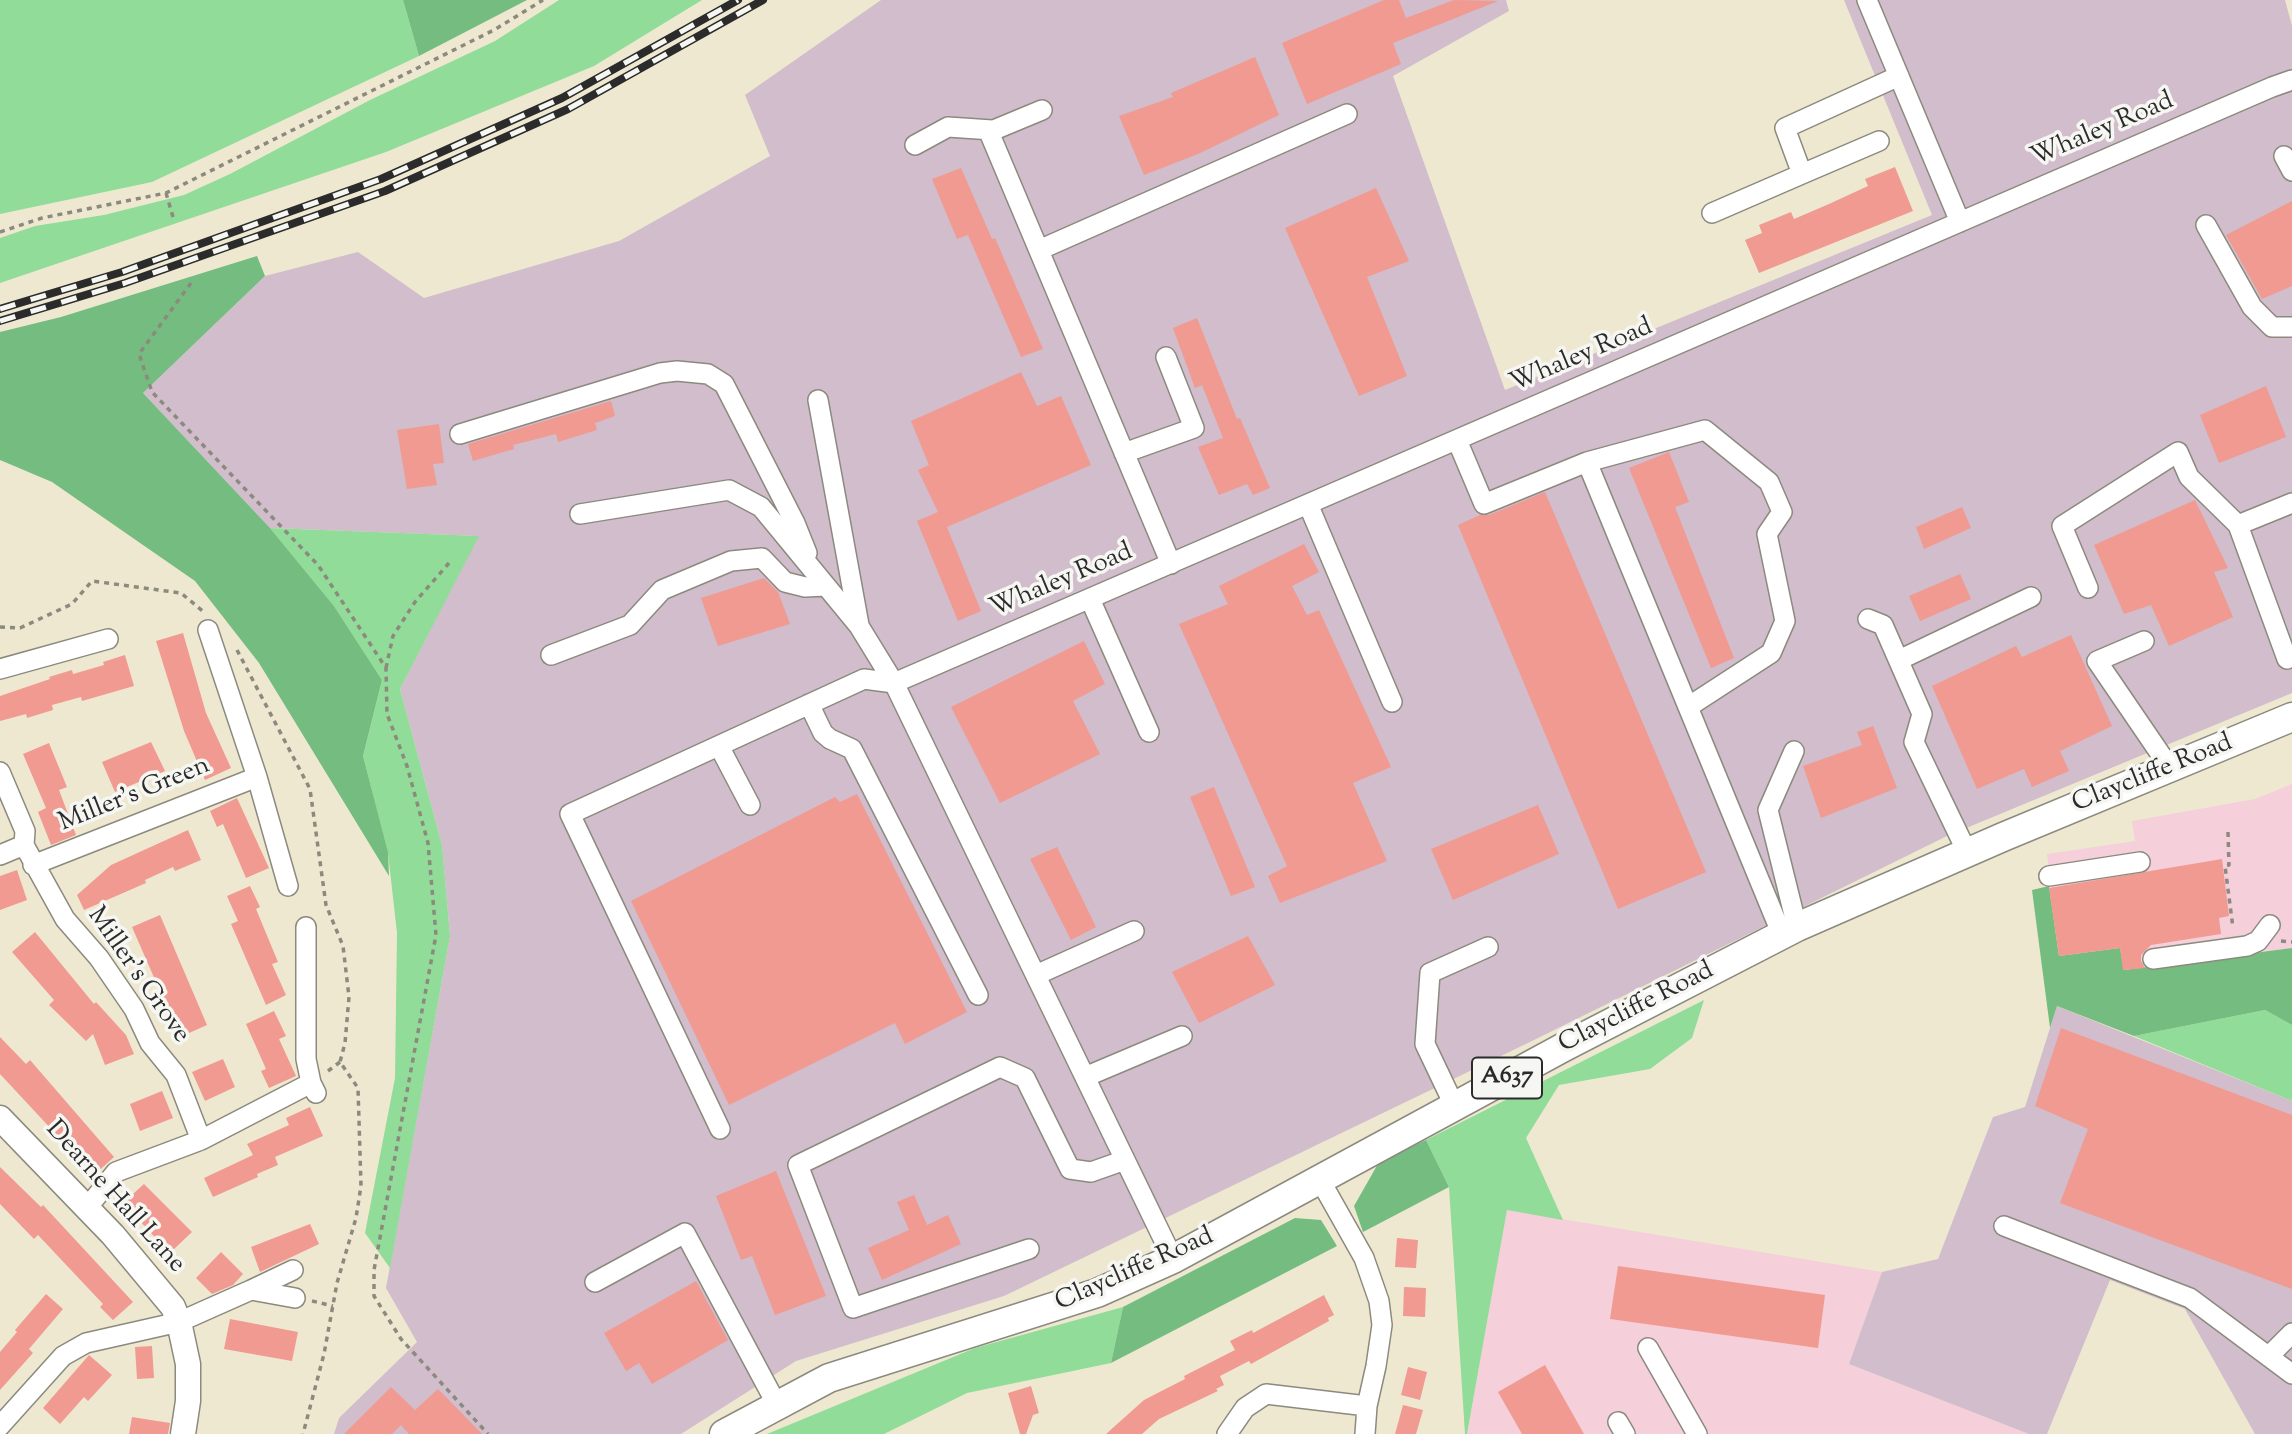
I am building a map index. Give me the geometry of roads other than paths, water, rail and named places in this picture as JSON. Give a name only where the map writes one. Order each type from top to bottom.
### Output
[{"type":"highway","name":"Claycliffe Road","points":[[723,1434],[829,1378],[1097,1293],[1173,1259],[1564,1047],[1790,931],[1967,852],[2292,717]]},
{"type":"main road","name":"Dearne Hall Lane","points":[[0,1118],[87,1208],[173,1307],[188,1364],[188,1401],[183,1434]]},
{"type":"street","points":[[1867,0],[1960,222]]},
{"type":"street","points":[[1802,174],[1785,128],[1899,76]]},
{"type":"street","name":"Whaley Road","points":[[894,683],[2292,80]]},
{"type":"street","points":[[989,132],[1042,110]]},
{"type":"street","points":[[1038,250],[1347,114]]},
{"type":"street","points":[[915,145],[948,127],[992,130],[989,132],[1171,564]]},
{"type":"street","points":[[1712,213],[1879,141]]},
{"type":"street","points":[[2206,225],[2252,307],[2272,327],[2292,327]]},
{"type":"street","points":[[1124,453],[1194,428],[1166,357]]},
{"type":"street","points":[[460,434],[660,373],[684,371],[708,374],[724,384],[821,579]]},
{"type":"street","points":[[818,400],[859,626]]},
{"type":"street","points":[[1457,440],[1484,504],[1587,463],[1705,430],[1769,482],[1782,512],[1767,534],[1785,621],[1771,653],[1688,707]]},
{"type":"street","points":[[2088,587],[2062,526],[2178,452],[2189,477],[2238,526],[2287,659]]},
{"type":"street","points":[[1587,463],[1688,707],[1790,931]]},
{"type":"street","points":[[580,514],[729,490],[761,507],[859,626],[894,683],[1173,1259]]},
{"type":"street","points":[[2238,526],[2292,503]]},
{"type":"street","points":[[1308,504],[1392,702]]},
{"type":"street","points":[[551,654],[630,625],[662,590],[731,561],[762,558],[785,582],[805,587],[821,579]]},
{"type":"street","points":[[1899,660],[2031,597]]},
{"type":"street","points":[[1090,599],[1149,732]]},
{"type":"street","points":[[1868,619],[1883,625],[1922,714],[1914,742],[1967,852]]},
{"type":"street","points":[[209,624],[288,886]]},
{"type":"street","points":[[0,669],[108,639]]},
{"type":"street","points":[[2144,641],[2097,661],[2170,768]]},
{"type":"street","points":[[720,1129],[570,814],[864,679],[894,683]]},
{"type":"street","points":[[809,704],[823,733],[852,749],[978,995]]},
{"type":"street","points":[[719,746],[750,805]]},
{"type":"street","points":[[1790,931],[1768,810],[1794,751]]},
{"type":"street","name":"Miller's Grove","points":[[0,772],[25,831],[24,845],[33,865],[65,919],[99,958],[134,1009],[150,1043],[176,1075],[201,1140]]},
{"type":"street","name":"Miller's Green","points":[[33,865],[257,777]]},
{"type":"street","points":[[0,855],[24,845]]},
{"type":"street","points":[[2049,876],[2140,862]]},
{"type":"street","points":[[87,1208],[116,1172],[201,1140],[314,1088],[306,1059],[306,927]]},
{"type":"street","points":[[2153,959],[2247,946],[2258,941],[2268,929]]},
{"type":"street","points":[[1036,975],[1134,931]]},
{"type":"street","points":[[1455,1107],[1425,1044],[1430,973],[1488,947]]},
{"type":"street","points":[[1085,1077],[1182,1036]]},
{"type":"street","points":[[1029,1249],[853,1308],[798,1165],[1000,1068],[1025,1078],[1070,1169],[1091,1172],[1125,1160]]},
{"type":"street","points":[[1320,1180],[1364,1258],[1379,1301],[1382,1325],[1377,1366],[1367,1406],[1365,1434]]},
{"type":"street","points":[[2004,1226],[2190,1298],[2292,1374]]},
{"type":"street","points":[[595,1282],[685,1233],[777,1405]]},
{"type":"street","points":[[0,1426],[72,1349],[86,1343],[179,1322],[293,1270]]},
{"type":"street","points":[[251,1290],[295,1298]]},
{"type":"street","points":[[2269,1356],[2292,1333]]},
{"type":"street","points":[[1648,1348],[1697,1434]]},
{"type":"street","points":[[1227,1434],[1245,1408],[1266,1394],[1367,1406]]},
{"type":"railway","points":[[0,309],[122,272],[381,179],[562,98],[738,0]]},
{"type":"railway","points":[[0,321],[125,283],[385,191],[568,109],[763,0]]}]
